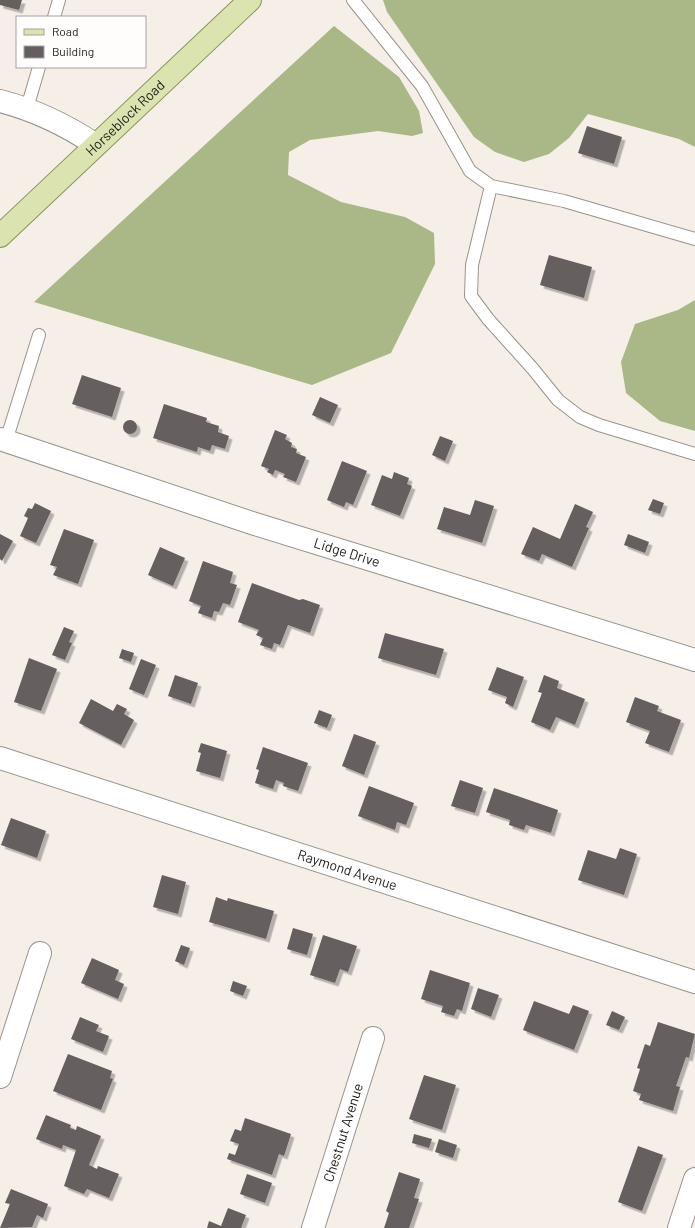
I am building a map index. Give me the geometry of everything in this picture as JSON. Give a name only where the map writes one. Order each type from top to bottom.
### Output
[{"type":"main road","name":"Horseblock Road","points":[[0,236],[250,0]]},
{"type":"street","points":[[0,100],[27,108],[78,132],[96,145]]},
{"type":"street","name":"Lidge Drive","points":[[3,440],[254,524],[695,660]]},
{"type":"street","name":"Raymond Avenue","points":[[0,758],[695,982]]},
{"type":"street","points":[[0,1078],[40,953]]},
{"type":"street","name":"Chestnut Avenue","points":[[313,1228],[373,1038]]},
{"type":"street","points":[[680,1228],[695,1179]]},
{"type":"lane","points":[[54,16],[59,0]]},
{"type":"lane","points":[[353,0],[422,86],[470,171],[491,186],[564,201],[695,239]]},
{"type":"lane","points":[[27,108],[39,68]]},
{"type":"lane","points":[[491,186],[472,265],[471,296],[488,319],[534,369],[558,400],[580,417],[599,425],[695,454]]},
{"type":"lane","points":[[3,440],[38,335]]},
{"type":"green space","points":[[383,0],[695,0],[695,147],[679,139],[588,114],[569,138],[549,154],[524,162],[495,152],[474,137],[387,12]]},
{"type":"green space","points":[[334,26],[399,77],[419,111],[423,133],[412,136],[378,131],[310,140],[289,152],[288,175],[341,202],[405,217],[434,233],[435,264],[391,353],[312,385],[34,302]]},
{"type":"green space","points":[[695,300],[695,431],[660,421],[626,393],[621,362],[635,324],[678,310]]},
{"type":"building","points":[[0,0],[22,0],[19,10],[0,5]]},
{"type":"building","points":[[587,126],[622,137],[614,164],[578,153]]},
{"type":"building","points":[[549,255],[592,267],[584,298],[540,285]]},
{"type":"building","points":[[82,375],[121,388],[112,417],[72,404]]},
{"type":"building","points":[[320,397],[338,405],[330,423],[312,415]]},
{"type":"building","points":[[164,404],[207,418],[206,422],[219,426],[218,432],[229,436],[225,449],[212,445],[210,451],[198,447],[197,452],[153,438]]},
{"type":"building","points":[[130,420],[135,422],[137,427],[135,432],[130,434],[125,432],[123,427],[125,422]]},
{"type":"building","points":[[275,430],[287,435],[285,439],[292,443],[291,447],[297,449],[296,453],[306,457],[296,482],[283,477],[285,474],[275,470],[273,475],[267,472],[269,469],[261,466]]},
{"type":"building","points":[[440,436],[453,441],[445,461],[432,455]]},
{"type":"building","points":[[342,461],[367,471],[353,505],[346,502],[344,507],[327,500]]},
{"type":"building","points":[[394,472],[409,478],[407,484],[412,486],[400,516],[371,505],[382,475],[392,479]]},
{"type":"building","points":[[653,499],[664,503],[660,514],[648,510]]},
{"type":"building","points":[[475,500],[494,506],[482,543],[437,529],[444,507],[470,515]]},
{"type":"building","points":[[35,503],[51,511],[36,543],[20,536],[28,518],[24,516],[28,508],[32,509]]},
{"type":"building","points":[[575,504],[593,512],[586,527],[589,528],[572,567],[542,554],[539,561],[521,554],[533,527],[560,539]]},
{"type":"building","points":[[64,529],[94,540],[78,584],[53,575],[57,567],[50,565]]},
{"type":"building","points":[[0,534],[13,541],[2,561],[0,559]]},
{"type":"building","points":[[628,534],[649,542],[645,553],[624,545]]},
{"type":"building","points":[[160,547],[185,558],[173,586],[148,575]]},
{"type":"building","points":[[203,561],[233,572],[230,583],[237,585],[230,605],[223,603],[219,612],[214,611],[212,618],[198,613],[201,606],[189,601]]},
{"type":"building","points":[[252,583],[299,600],[303,599],[320,605],[310,633],[288,625],[280,645],[274,643],[272,649],[260,645],[263,638],[256,635],[259,630],[238,622]]},
{"type":"building","points":[[64,627],[74,631],[69,642],[72,643],[65,660],[52,655]]},
{"type":"building","points":[[385,633],[444,649],[436,675],[378,658]]},
{"type":"building","points":[[122,649],[134,653],[131,662],[119,658]]},
{"type":"building","points":[[29,658],[57,669],[41,711],[14,702]]},
{"type":"building","points":[[141,659],[156,665],[144,695],[129,689]]},
{"type":"building","points":[[497,667],[524,677],[513,707],[505,703],[507,697],[488,690]]},
{"type":"building","points":[[175,675],[198,683],[191,704],[168,696]]},
{"type":"building","points":[[544,675],[559,681],[557,688],[585,699],[575,725],[556,717],[550,730],[531,722],[542,693],[538,692]]},
{"type":"building","points":[[635,697],[659,706],[657,711],[681,720],[669,752],[645,743],[650,731],[626,722]]},
{"type":"building","points":[[91,699],[113,711],[117,704],[127,709],[124,714],[134,720],[121,745],[79,723]]},
{"type":"building","points":[[319,710],[332,715],[327,728],[314,723]]},
{"type":"building","points":[[354,734],[376,742],[364,775],[342,766]]},
{"type":"building","points":[[201,743],[227,751],[220,778],[196,771],[201,753],[198,752]]},
{"type":"building","points":[[263,747],[308,763],[298,791],[283,786],[284,783],[276,780],[273,789],[255,783],[259,770],[256,769]]},
{"type":"building","points":[[460,780],[483,788],[475,813],[451,806]]},
{"type":"building","points":[[369,786],[414,803],[406,825],[397,822],[395,830],[358,816]]},
{"type":"building","points":[[494,788],[558,810],[551,833],[526,825],[524,830],[509,825],[510,820],[486,812]]},
{"type":"building","points":[[11,818],[46,831],[37,858],[1,845]]},
{"type":"building","points":[[620,848],[637,854],[624,895],[578,880],[588,850],[616,859]]},
{"type":"building","points":[[162,875],[186,882],[178,914],[153,907]]},
{"type":"building","points":[[216,897],[227,901],[228,898],[274,911],[266,939],[209,922]]},
{"type":"building","points":[[293,928],[313,934],[307,955],[287,949]]},
{"type":"building","points":[[323,935],[357,946],[348,972],[340,969],[335,983],[310,975]]},
{"type":"building","points":[[181,945],[190,948],[184,965],[175,961]]},
{"type":"building","points":[[92,958],[119,970],[115,980],[124,984],[118,999],[81,983]]},
{"type":"building","points":[[430,970],[470,983],[462,1011],[457,1009],[454,1016],[441,1012],[443,1006],[421,999]]},
{"type":"building","points":[[233,981],[247,986],[243,996],[230,991]]},
{"type":"building","points":[[478,988],[499,995],[491,1017],[471,1009]]},
{"type":"building","points":[[534,1001],[569,1014],[573,1005],[589,1011],[574,1050],[523,1030]]},
{"type":"building","points":[[612,1011],[625,1017],[619,1030],[606,1025]]},
{"type":"building","points":[[80,1017],[99,1025],[96,1031],[109,1036],[103,1052],[71,1039]]},
{"type":"building","points":[[658,1022],[695,1034],[689,1058],[686,1057],[676,1086],[680,1087],[673,1111],[639,1100],[641,1094],[633,1091],[640,1069],[637,1068],[645,1044],[650,1046]]},
{"type":"building","points":[[68,1054],[112,1071],[110,1078],[113,1079],[101,1110],[53,1091]]},
{"type":"building","points":[[424,1075],[456,1085],[442,1130],[409,1119]]},
{"type":"building","points":[[46,1115],[71,1125],[70,1128],[76,1130],[77,1126],[101,1136],[89,1165],[97,1169],[98,1166],[119,1174],[109,1198],[87,1189],[84,1194],[64,1186],[76,1150],[63,1145],[62,1149],[36,1139]]},
{"type":"building","points":[[245,1118],[291,1134],[284,1156],[279,1154],[272,1175],[227,1159],[229,1153],[235,1155],[239,1144],[230,1141],[235,1129],[241,1131]]},
{"type":"building","points":[[414,1134],[432,1139],[429,1148],[412,1143]]},
{"type":"building","points":[[439,1139],[457,1145],[453,1158],[435,1152]]},
{"type":"building","points":[[638,1146],[663,1155],[642,1211],[618,1202]]},
{"type":"building","points":[[399,1172],[420,1179],[414,1198],[419,1199],[409,1228],[384,1228],[389,1213],[386,1211]]},
{"type":"building","points":[[247,1174],[272,1183],[265,1203],[240,1194]]},
{"type":"building","points":[[11,1189],[48,1204],[43,1218],[37,1215],[32,1227],[0,1228],[10,1204],[5,1203]]},
{"type":"building","points":[[228,1208],[246,1215],[241,1228],[207,1228],[209,1221],[221,1226]]}]
